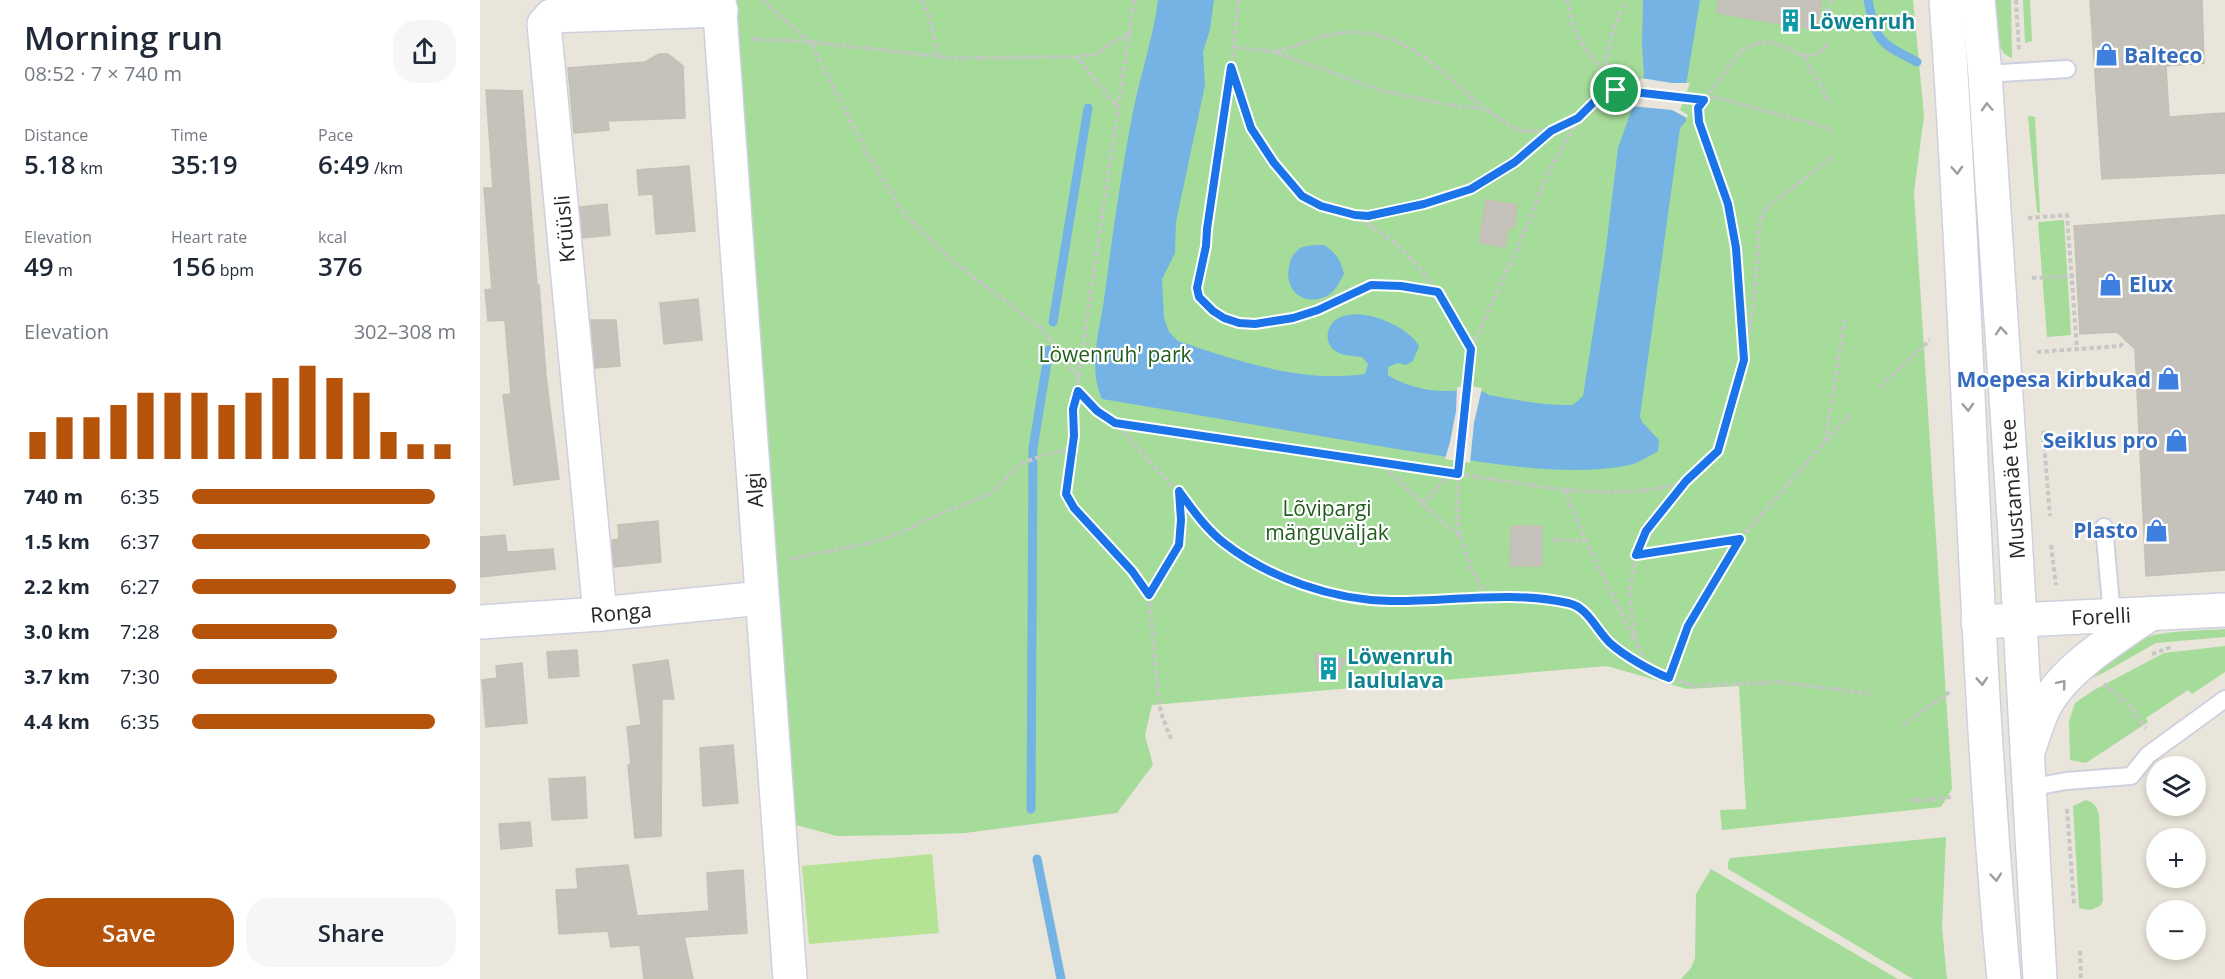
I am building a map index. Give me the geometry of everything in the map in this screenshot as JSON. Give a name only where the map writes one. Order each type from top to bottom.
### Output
[{"type":"street","name":"Mustamäe tee","points":[[1946,0],[1954,111],[1978,622],[2004,979]]},
{"type":"street","name":"Mustamäe tee","points":[[1978,0],[1985,74],[2020,620],[2040,979]]},
{"type":"street","name":"Krüüsli","points":[[600,614],[544,24],[551,16],[721,17]]},
{"type":"street","name":"Algi","points":[[721,17],[790,979]]},
{"type":"street","name":"Ronga","points":[[480,622],[600,614],[762,598]]},
{"type":"street","name":"Forelli","points":[[1978,622],[2225,610]]},
{"type":"street","points":[[2027,754],[2045,705],[2065,680],[2091,656],[2150,614]]},
{"type":"lane","points":[[1985,74],[2067,69]]},
{"type":"lane","points":[[2104,527],[2112,615]]},
{"type":"lane","points":[[2029,788],[2066,781],[2131,776],[2148,755],[2225,699]]},
{"type":"path","points":[[762,0],[810,42],[865,148],[905,215],[951,260],[1042,329],[1078,378]]},
{"type":"path","points":[[922,0],[931,22],[938,56]]},
{"type":"path","points":[[1134,0],[1078,378],[1078,391],[1073,409],[1074,436],[1066,494],[1074,508],[1132,571],[1149,595],[1159,700],[1161,713],[1171,739]]},
{"type":"path","points":[[1238,0],[1234,47],[1206,246],[1197,288],[1199,297],[1205,305],[1224,318],[1239,323],[1255,324],[1293,318],[1318,310],[1371,285],[1401,286],[1438,292]]},
{"type":"path","points":[[1567,0],[1576,33],[1616,90]]},
{"type":"path","points":[[1606,73],[1607,51],[1612,31],[1625,0]]},
{"type":"path","points":[[1825,19],[1832,0]]},
{"type":"path","points":[[2016,0],[2020,60]]},
{"type":"path","points":[[721,17],[757,38],[938,56],[1077,57],[1095,54],[1128,34]]},
{"type":"path","points":[[1274,52],[1342,33],[1370,33],[1415,49],[1437,65],[1485,110],[1520,131],[1551,131]]},
{"type":"path","points":[[1744,360],[1736,248],[1728,204],[1699,122],[1698,108],[1735,59],[1747,48],[1761,43],[1776,44],[1803,57],[1819,79],[1831,104]]},
{"type":"path","points":[[1803,57],[1813,56],[1828,44]]},
{"type":"path","points":[[1234,47],[1274,52],[1383,92],[1485,110]]},
{"type":"path","points":[[1077,57],[1118,109]]},
{"type":"path","points":[[1231,67],[1251,128],[1274,163],[1302,196],[1321,206],[1355,215],[1368,216],[1424,204],[1471,189],[1515,162],[1551,131],[1578,118]]},
{"type":"path","points":[[1487,596],[1471,568],[1460,536],[1456,511],[1458,468],[1470,375],[1471,349],[1526,231],[1548,174],[1578,118],[1596,100],[1616,90],[1623,90],[1695,100],[1714,98],[1818,125],[1832,131]]},
{"type":"path","points":[[1636,642],[1629,595],[1636,555],[1646,531],[1686,481],[1718,451],[1744,360],[1754,300],[1760,219],[1767,207],[1834,156]]},
{"type":"path","points":[[1355,215],[1390,239],[1415,263],[1438,292],[1471,349]]},
{"type":"path","points":[[2028,218],[2067,215],[2077,349]]},
{"type":"path","points":[[2032,278],[2077,276]]},
{"type":"path","points":[[1825,442],[1845,319]]},
{"type":"path","points":[[1880,387],[1929,340]]},
{"type":"path","points":[[2037,352],[2120,346],[2126,340]]},
{"type":"path","points":[[1078,391],[1097,411],[1115,423],[1179,491],[1222,542],[1266,568],[1311,586],[1338,595],[1390,601],[1487,596],[1571,603],[1589,616],[1609,642],[1622,652],[1669,678],[1694,686],[1780,682],[1871,694]]},
{"type":"path","points":[[1669,678],[1688,626],[1740,539],[1851,413]]},
{"type":"path","points":[[1115,423],[1565,490],[1611,492],[1670,487],[1686,481]]},
{"type":"path","points":[[2042,426],[2050,516]]},
{"type":"path","points":[[797,558],[874,542],[899,534],[935,516],[992,494],[1020,464],[1044,455],[1072,449]]},
{"type":"path","points":[[1379,461],[1443,524],[1460,536]]},
{"type":"path","points":[[1422,504],[1444,481],[1458,474]]},
{"type":"path","points":[[1565,490],[1648,668]]},
{"type":"path","points":[[1149,595],[1179,545],[1181,520],[1179,491]]},
{"type":"path","points":[[1636,555],[1740,539]]},
{"type":"path","points":[[1551,540],[1587,541]]},
{"type":"path","points":[[2051,545],[2056,585]]},
{"type":"path","points":[[2148,656],[2163,648],[2180,645]]},
{"type":"path","points":[[2110,677],[2101,681],[2129,705],[2160,747]]},
{"type":"path","points":[[1903,725],[1953,690]]},
{"type":"path","points":[[1909,800],[1951,797]]},
{"type":"path","points":[[2067,809],[2074,904]]},
{"type":"path","points":[[2080,951],[2081,979]]},
{"type":"green space","name":"Löwenruh' park","points":[[732,0],[1913,0],[1924,116],[1914,192],[1952,789],[1941,807],[1722,830],[1720,810],[1746,809],[1739,686],[1687,689],[1607,666],[1152,705],[1145,735],[1153,765],[1117,813],[965,833],[837,836],[796,825],[788,807]]},
{"type":"green space","points":[[1996,0],[2011,0],[2012,58],[2006,55],[1998,42]]},
{"type":"green space","points":[[2023,0],[2030,0],[2032,41],[2025,43]]},
{"type":"green space","points":[[2028,116],[2035,117],[2040,213],[2037,212]]},
{"type":"green space","points":[[2064,220],[2071,335],[2047,337],[2038,222]]},
{"type":"green space","points":[[2225,629],[2225,637],[2156,643],[2077,685],[2118,651],[2146,637],[2175,632]]},
{"type":"green space","points":[[2225,646],[2225,672],[2192,694],[2188,690],[2146,718],[2148,722],[2086,763],[2070,760],[2069,721],[2075,703],[2094,690],[2164,653]]},
{"type":"green space","points":[[2086,800],[2095,805],[2099,815],[2103,901],[2100,906],[2090,910],[2079,908],[2073,806]]},
{"type":"green space","points":[[1946,837],[1942,928],[1947,979],[1913,979],[1728,869],[1730,858]]},
{"type":"green space","points":[[932,854],[939,933],[809,944],[802,866]]},
{"type":"green space","points":[[1711,869],[1898,979],[1681,979],[1691,968],[1695,958],[1696,894]]},
{"type":"water","points":[[1158,0],[1214,0],[1210,30],[1203,52],[1205,85],[1176,222],[1175,253],[1162,279],[1164,318],[1169,332],[1178,341],[1247,363],[1294,373],[1341,376],[1365,374],[1368,364],[1362,357],[1339,353],[1334,350],[1328,340],[1329,329],[1336,320],[1361,314],[1395,325],[1419,346],[1413,361],[1406,365],[1398,363],[1388,367],[1388,375],[1401,382],[1432,390],[1474,390],[1520,401],[1573,405],[1583,396],[1605,256],[1618,148],[1644,75],[1643,0],[1700,0],[1686,86],[1677,111],[1685,117],[1686,121],[1680,128],[1640,416],[1642,422],[1659,440],[1658,451],[1629,465],[1599,469],[1543,469],[1485,463],[1403,450],[1102,399],[1095,363],[1097,337],[1129,135]]},
{"type":"water","points":[[1324,245],[1337,257],[1344,274],[1335,289],[1327,296],[1318,299],[1302,297],[1292,288],[1289,280],[1291,259],[1300,248]]},
{"type":"pier","points":[[1641,78],[1672,83],[1690,83],[1680,110],[1688,115],[1687,118],[1672,110],[1630,106]]},
{"type":"pier","points":[[1457,387],[1482,388],[1474,423],[1470,463],[1445,459],[1456,411]]},
{"type":"building","name":"Löwenruh","points":[[1718,0],[1822,0],[1817,30],[1717,13]]},
{"type":"building","points":[[2090,0],[2202,0],[2204,63],[2166,66],[2169,117],[2225,113],[2225,173],[2102,179]]},
{"type":"building","points":[[659,54],[668,54],[683,66],[685,118],[608,121],[609,130],[574,133],[568,68],[645,62]]},
{"type":"building","points":[[486,90],[522,91],[537,286],[539,285],[546,376],[559,479],[514,485],[503,395],[511,394],[505,320],[488,321],[485,290],[492,289],[484,188],[493,188]]},
{"type":"building","points":[[689,166],[695,231],[656,234],[653,194],[639,195],[637,170]]},
{"type":"building","points":[[1486,200],[1517,205],[1514,229],[1508,227],[1505,247],[1479,243]]},
{"type":"building","points":[[607,204],[610,235],[583,238],[580,207]]},
{"type":"building","points":[[2225,215],[2225,570],[2146,576],[2135,349],[2117,332],[2080,334],[2074,226]]},
{"type":"building","points":[[698,299],[702,340],[664,344],[660,303]]},
{"type":"building","points":[[591,320],[616,320],[620,366],[595,368]]},
{"type":"building","points":[[658,521],[661,562],[614,567],[612,540],[619,539],[618,525]]},
{"type":"building","points":[[1511,526],[1542,526],[1542,566],[1510,566]]},
{"type":"building","points":[[505,535],[507,552],[553,549],[555,569],[480,577],[480,537]]},
{"type":"building","points":[[577,650],[579,676],[549,678],[547,652]]},
{"type":"building","name":"Löwenruh laululava","points":[[1315,653],[1346,659],[1335,681],[1318,678]]},
{"type":"building","points":[[668,660],[674,699],[662,699],[661,836],[635,838],[627,727],[641,725],[633,665]]},
{"type":"building","points":[[522,663],[527,723],[486,727],[482,680],[497,678],[496,666]]},
{"type":"building","points":[[733,745],[738,803],[703,806],[700,748]]},
{"type":"building","points":[[585,777],[587,818],[552,820],[549,779]]},
{"type":"building","points":[[530,822],[532,846],[501,849],[499,824]]},
{"type":"building","points":[[628,865],[637,916],[709,911],[707,873],[743,870],[747,933],[684,937],[693,979],[644,979],[640,945],[611,947],[608,931],[559,934],[556,890],[578,889],[576,869]]},
{"type":"waterway","points":[[1868,0],[1874,25],[1882,40],[1917,62]]},
{"type":"waterway","points":[[1053,322],[1088,108]]},
{"type":"waterway","points":[[1031,809],[1033,448],[1049,350]]},
{"type":"waterway","points":[[1087,359],[1096,360]]},
{"type":"waterway","points":[[1037,859],[1061,979]]},
{"type":"place","name":"Löwenruh","points":[[1791,21]]},
{"type":"place","name":"Balteco","points":[[2106,55]]},
{"type":"place","name":"Elux","points":[[2111,284]]},
{"type":"place","name":"Moepesa kirbukad","points":[[2169,379]]},
{"type":"place","name":"Seiklus pro","points":[[2176,440]]},
{"type":"place","name":"Plasto","points":[[2156,530]]},
{"type":"place","name":"Löwenruh laululava","points":[[1329,668]]},
{"type":"route","points":[[1231,67],[1251,128],[1274,163],[1302,196],[1321,206],[1368,216],[1424,204],[1471,189],[1515,162],[1551,131],[1578,118],[1596,100],[1616,90],[1704,100],[1698,108],[1697,115],[1728,204],[1736,248],[1744,360],[1718,451],[1686,481],[1646,531],[1636,555],[1740,539],[1688,626],[1669,678],[1622,652],[1609,642],[1589,616],[1571,603],[1487,596],[1390,601],[1365,599],[1338,595],[1286,578],[1222,542],[1179,491],[1181,520],[1179,545],[1149,595],[1132,571],[1074,508],[1066,494],[1074,436],[1073,409],[1078,391],[1097,411],[1115,423],[1458,474],[1471,349],[1438,292],[1401,286],[1371,285],[1318,310],[1293,318],[1255,324],[1239,323],[1224,318],[1205,305],[1199,297],[1198,277],[1206,246],[1231,67]]},
{"type":"park label","name":"Lõvipargi mänguväljak","points":[[1327,520]]}]
